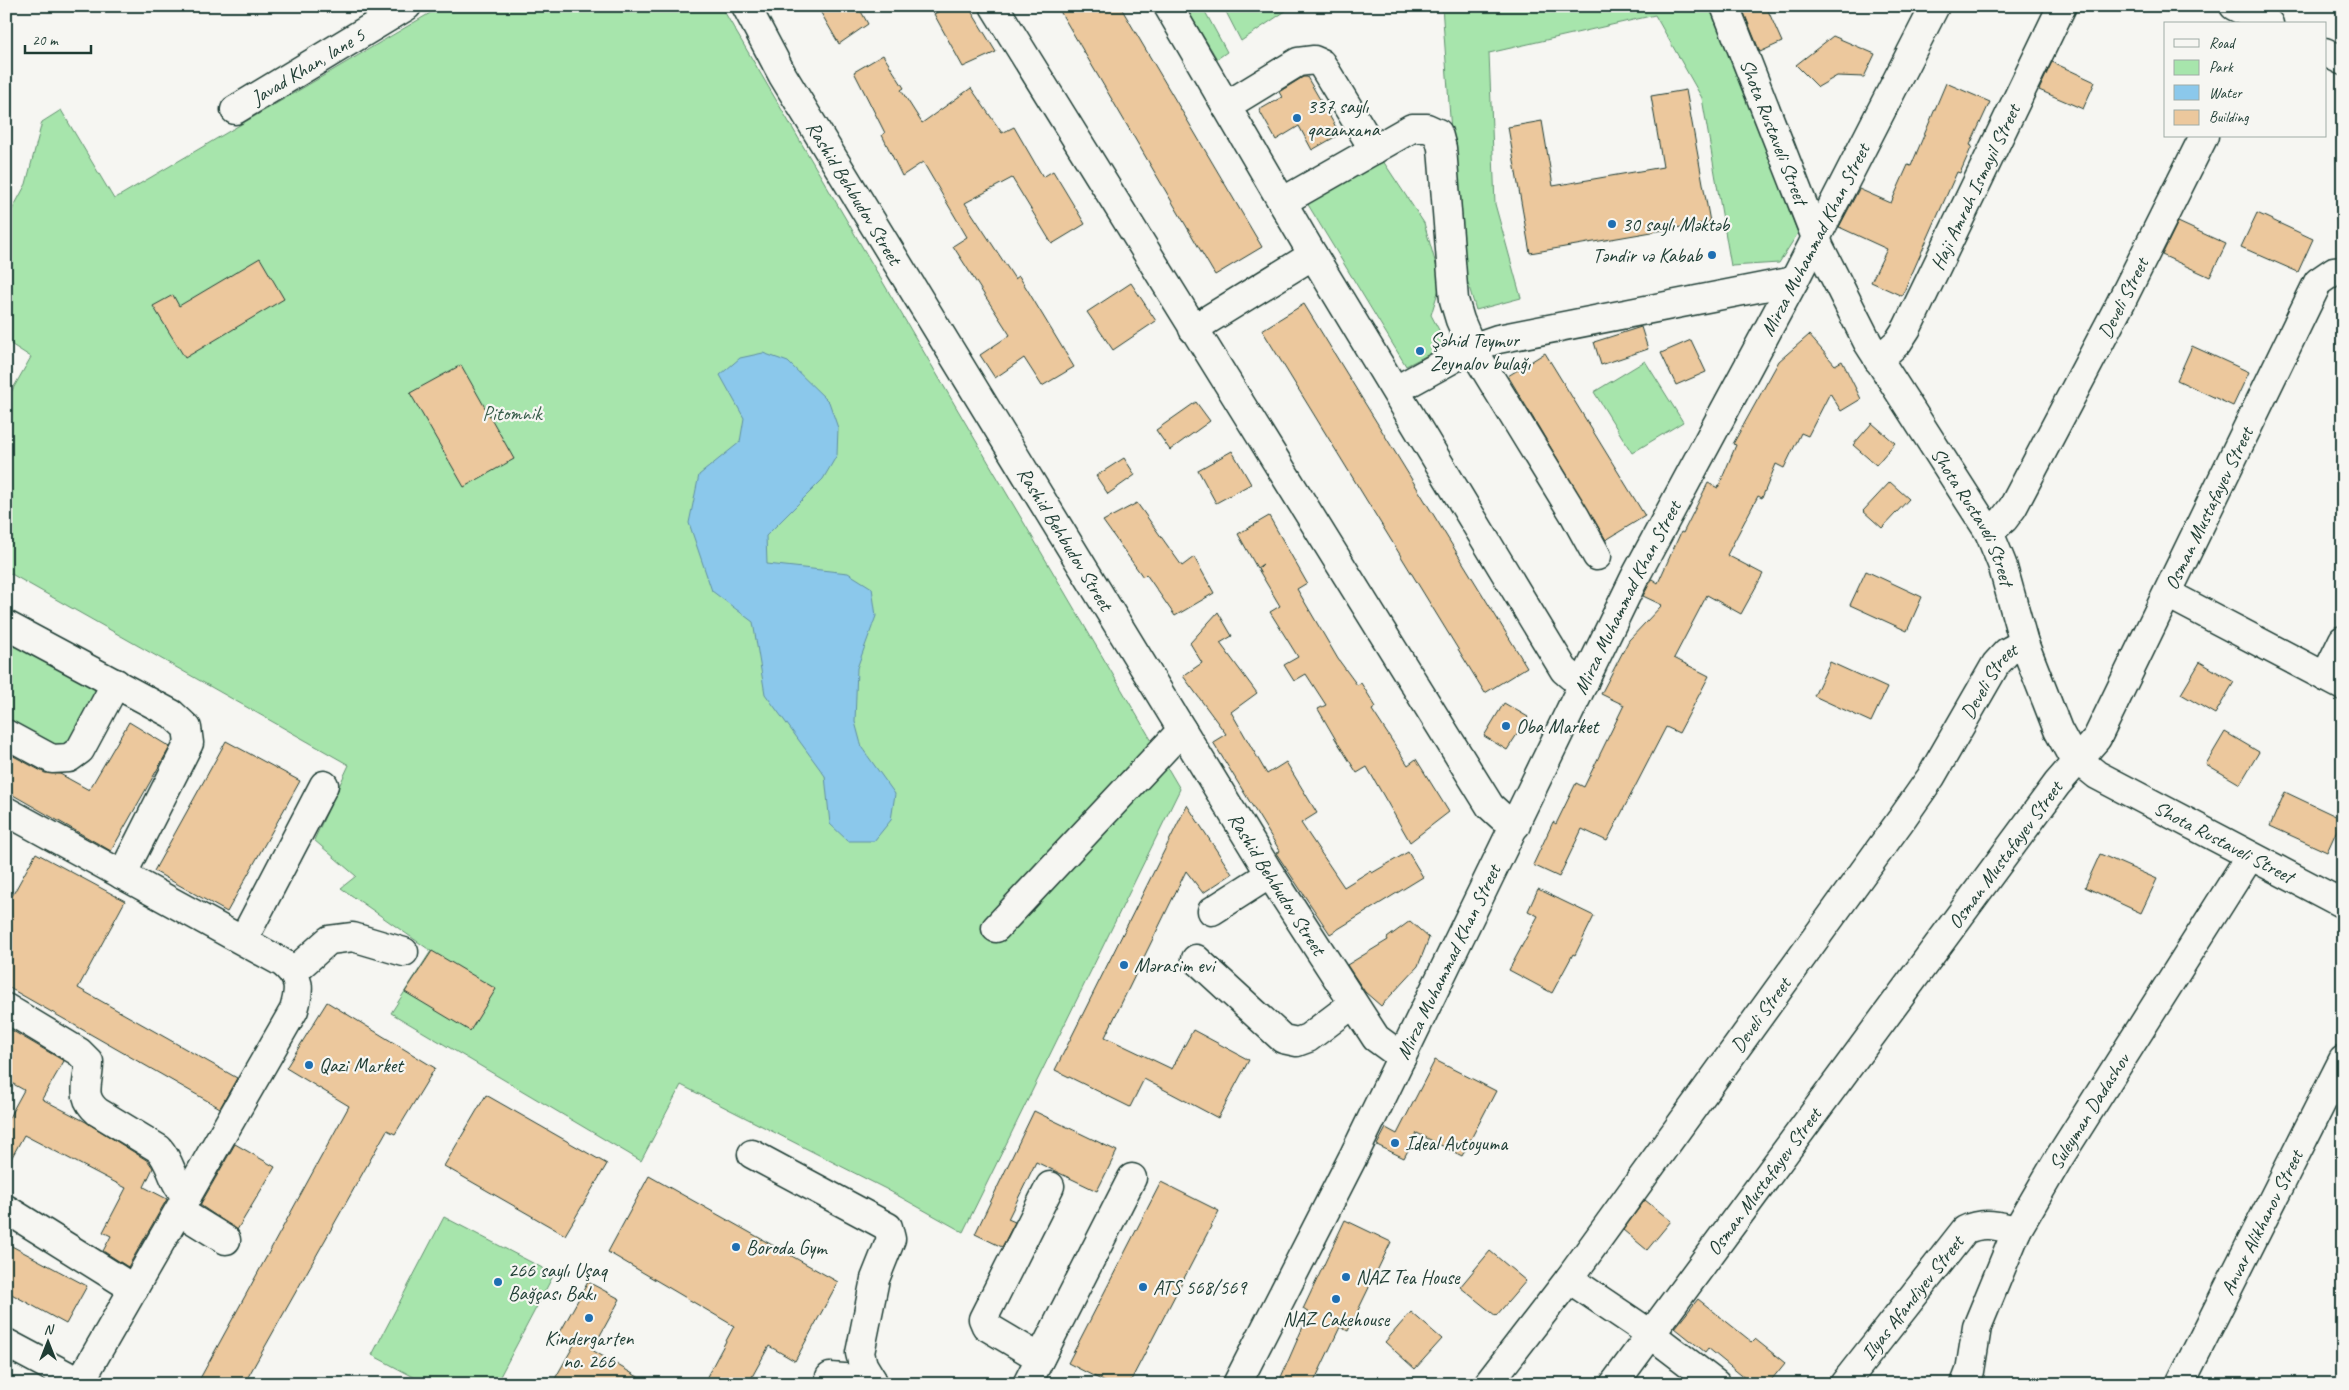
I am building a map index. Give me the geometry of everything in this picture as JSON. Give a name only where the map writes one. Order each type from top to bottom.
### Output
[{"type":"street","name":"Javad Khan, lane 5","points":[[234,110],[407,6]]},
{"type":"street","name":"Rashid Behbudov Street","points":[[746,6],[783,76],[1270,874],[1376,1038],[1402,1057]]},
{"type":"street","points":[[994,6],[1490,806],[1502,818],[1516,825]]},
{"type":"street","points":[[1168,6],[1313,255],[1564,670],[1584,683]]},
{"type":"street","name":"Shota Rustaveli Street","points":[[1726,6],[1816,239],[1878,360],[1989,532],[2002,564],[2024,643],[2064,745],[2078,762],[2097,776],[2343,904]]},
{"type":"street","name":"Mirza Muhammad Khan Street","points":[[1237,1384],[1402,1057],[1636,578],[1816,239],[1935,6]]},
{"type":"street","name":"Haji Amrah Ismayil Street","points":[[1878,360],[1898,342],[1907,328],[2062,6]]},
{"type":"street","points":[[2234,6],[2266,18]]},
{"type":"street","points":[[2326,52],[2343,61]]},
{"type":"street","points":[[1226,106],[1298,62],[1314,60],[1321,63],[1374,150]]},
{"type":"street","points":[[1282,202],[1412,128],[1427,128],[1438,134],[1442,148],[1454,300],[1460,320],[1472,348],[1598,556]]},
{"type":"street","name":"Develi Street","points":[[1989,532],[2004,519],[2013,507],[2119,306],[2203,138]]},
{"type":"street","points":[[1193,329],[1313,255]]},
{"type":"street","name":"Osman Mustafayev Street","points":[[1614,1384],[2057,784],[2078,762],[2101,730],[2318,282],[2334,271],[2343,270]]},
{"type":"street","points":[[1396,390],[1472,348],[1498,339],[1794,281]]},
{"type":"street","points":[[2168,594],[2334,681],[2343,640]]},
{"type":"street","points":[[6,625],[172,714],[187,728],[189,743],[122,875]]},
{"type":"street","name":"Develi Street","points":[[1488,1384],[1569,1279],[1901,820],[1930,777],[1996,664],[2007,652],[2024,643]]},
{"type":"street","points":[[6,734],[52,759],[68,758],[80,750],[116,683]]},
{"type":"street","points":[[996,928],[1182,730]]},
{"type":"street","points":[[243,940],[324,785]]},
{"type":"street","points":[[6,811],[283,963],[293,972],[298,994],[294,1010],[82,1383],[6,1343]]},
{"type":"street","name":"Suleyman Dadashov","points":[[1965,1384],[1970,1371],[1977,1327],[2017,1230],[2059,1158],[2250,856]]},
{"type":"street","points":[[1212,911],[1270,874]]},
{"type":"street","points":[[293,972],[329,940],[353,937],[404,952]]},
{"type":"street","points":[[1196,959],[1283,1040],[1297,1042],[1308,1038],[1353,1004]]},
{"type":"street","points":[[6,1008],[79,1052],[88,1062],[89,1076],[86,1095],[88,1104],[159,1149],[166,1156],[183,1204],[226,1240]]},
{"type":"street","name":"Anvar Alikhanov Street","points":[[2180,1384],[2343,1060]]},
{"type":"street","points":[[752,1154],[888,1227],[891,1239],[875,1279],[860,1353],[863,1365],[872,1380],[830,1377]]},
{"type":"street","points":[[1027,1384],[1132,1178]]},
{"type":"street","points":[[1040,1358],[986,1326],[983,1319],[1050,1186]]},
{"type":"street","points":[[6,1209],[134,1290]]},
{"type":"street","name":"Ilyas Afandiyev Street","points":[[1844,1384],[1965,1230],[1976,1225],[1986,1224],[2017,1230]]},
{"type":"street","points":[[1569,1279],[1652,1335],[1716,1384]]},
{"type":"green space","name":"Pitomnik","points":[[442,6],[721,6],[1180,789],[963,1232],[886,1189],[681,1085],[641,1161],[391,1013],[431,951],[341,888],[356,876],[314,840],[349,765],[6,571],[6,401],[31,357],[6,341],[6,221],[26,184],[42,122],[61,110],[114,199]]},
{"type":"green space","points":[[1185,6],[1202,6],[1227,52],[1217,59]]},
{"type":"green space","points":[[1223,6],[1293,6],[1241,41]]},
{"type":"green space","points":[[1442,6],[1712,6],[1798,233],[1779,263],[1731,266],[1702,98],[1655,15],[1489,53],[1495,204],[1521,298],[1476,310],[1460,257]]},
{"type":"green space","points":[[1381,158],[1424,223],[1441,282],[1431,315],[1447,345],[1406,366],[1304,198]]},
{"type":"green space","points":[[1645,361],[1683,422],[1632,453],[1594,392]]},
{"type":"green space","points":[[6,634],[100,686],[63,751],[6,720]]},
{"type":"green space","points":[[444,1217],[554,1274],[496,1384],[427,1384],[372,1355]]},
{"type":"water","points":[[763,353],[788,362],[829,402],[838,428],[837,455],[823,479],[766,536],[767,564],[848,573],[872,588],[876,616],[857,668],[855,722],[862,748],[895,794],[891,820],[874,841],[848,841],[830,824],[825,776],[765,694],[753,622],[712,591],[689,523],[699,475],[740,442],[744,418],[720,375],[740,358]]},
{"type":"building","points":[[817,6],[858,6],[868,24],[839,44]]},
{"type":"building","points":[[948,6],[968,6],[996,52],[963,67],[934,14]]},
{"type":"building","points":[[1057,6],[1120,6],[1262,247],[1215,275]]},
{"type":"building","points":[[1745,6],[1766,6],[1782,42],[1760,52],[1742,8]]},
{"type":"building","points":[[1833,36],[1875,54],[1864,77],[1837,76],[1818,87],[1796,65]]},
{"type":"building","points":[[883,55],[904,88],[901,90],[922,123],[971,88],[1002,133],[1014,127],[1043,177],[1053,171],[1085,224],[1052,244],[1012,178],[965,203],[1015,279],[1019,276],[1074,367],[1042,386],[1024,358],[995,378],[980,355],[1010,335],[953,246],[967,237],[923,162],[902,176],[882,135],[885,133],[854,72]]},
{"type":"building","points":[[2052,62],[2095,82],[2083,109],[2039,90]]},
{"type":"building","name":"337 saylı qazanxana","points":[[1303,77],[1307,77],[1340,134],[1312,150],[1299,126],[1276,140],[1259,110],[1282,97],[1279,92]]},
{"type":"building","points":[[1946,83],[1990,102],[1970,145],[1972,146],[1960,173],[1957,172],[1902,296],[1871,282],[1887,249],[1839,227],[1859,189],[1891,203],[1908,165],[1911,166]]},
{"type":"building","points":[[1686,90],[1710,222],[1530,253],[1508,127],[1542,121],[1553,186],[1663,167],[1651,96]]},
{"type":"building","points":[[2257,213],[2313,239],[2298,272],[2241,247]]},
{"type":"building","points":[[2178,222],[2226,244],[2210,277],[2162,255]]},
{"type":"building","points":[[260,258],[284,299],[185,358],[153,306],[173,295],[179,306]]},
{"type":"building","points":[[1131,283],[1156,321],[1113,350],[1087,312]]},
{"type":"building","points":[[1304,304],[1527,667],[1485,693],[1262,330]]},
{"type":"building","points":[[1641,327],[1648,349],[1601,365],[1594,342]]},
{"type":"building","points":[[1809,335],[1835,365],[1842,361],[1861,399],[1841,411],[1830,393],[1808,436],[1801,433],[1784,468],[1776,464],[1762,498],[1758,496],[1727,555],[1763,574],[1741,614],[1707,595],[1674,658],[1709,676],[1679,733],[1666,727],[1607,841],[1582,829],[1559,877],[1533,865],[1553,822],[1556,824],[1576,783],[1584,787],[1624,705],[1601,694],[1629,640],[1662,605],[1643,596],[1652,579],[1658,583],[1681,532],[1683,533],[1708,483],[1718,488],[1736,445],[1733,444],[1779,361]]},
{"type":"building","points":[[1691,340],[1706,372],[1676,385],[1661,353]]},
{"type":"building","points":[[2192,346],[2249,372],[2233,406],[2177,380]]},
{"type":"building","points":[[1545,353],[1645,516],[1606,540],[1508,376]]},
{"type":"building","points":[[461,365],[514,459],[464,487],[410,393]]},
{"type":"building","points":[[1196,402],[1210,421],[1170,450],[1156,430]]},
{"type":"building","points":[[1872,423],[1895,443],[1876,465],[1853,445]]},
{"type":"building","points":[[1232,451],[1251,484],[1216,503],[1198,470]]},
{"type":"building","points":[[1124,458],[1135,475],[1108,494],[1096,476]]},
{"type":"building","points":[[1890,482],[1909,499],[1882,528],[1863,511]]},
{"type":"building","points":[[1137,503],[1182,566],[1194,557],[1214,593],[1175,616],[1146,574],[1143,577],[1103,521]]},
{"type":"building","points":[[1269,516],[1307,583],[1297,589],[1338,659],[1357,685],[1361,683],[1376,707],[1372,710],[1408,765],[1416,759],[1449,812],[1410,842],[1367,767],[1357,773],[1336,740],[1318,709],[1326,705],[1306,674],[1294,681],[1284,665],[1298,657],[1270,612],[1280,606],[1258,569],[1263,564],[1257,568],[1238,534]]},
{"type":"building","points":[[1866,571],[1922,597],[1907,631],[1850,605]]},
{"type":"building","points":[[1218,612],[1232,636],[1220,643],[1257,693],[1231,712],[1267,774],[1286,762],[1317,813],[1301,823],[1344,887],[1370,871],[1372,873],[1408,852],[1423,877],[1330,934],[1276,853],[1280,851],[1213,742],[1226,734],[1183,676],[1202,663],[1190,643]]},
{"type":"building","points":[[1830,662],[1887,688],[1871,722],[1814,696]]},
{"type":"building","points":[[2200,662],[2234,682],[2215,714],[2181,694]]},
{"type":"building","name":"Oba Market","points":[[1504,703],[1528,717],[1507,750],[1484,736]]},
{"type":"building","points":[[129,722],[170,747],[111,851],[6,791],[6,752],[45,773],[60,774],[89,790]]},
{"type":"building","points":[[2225,732],[2259,752],[2240,784],[2206,764]]},
{"type":"building","points":[[226,741],[300,781],[227,912],[154,871]]},
{"type":"building","points":[[2285,792],[2342,819],[2327,852],[2270,826]]},
{"type":"building","name":"Mərasim evi","points":[[1187,805],[1232,874],[1203,893],[1186,871],[1105,1037],[1172,1069],[1193,1030],[1249,1060],[1218,1118],[1144,1079],[1130,1107],[1055,1070]]},
{"type":"building","points":[[36,853],[125,901],[78,988],[237,1078],[220,1108],[6,986],[6,907]]},
{"type":"building","points":[[2100,854],[2157,879],[2141,913],[2085,887]]},
{"type":"building","points":[[1538,889],[1594,916],[1575,955],[1573,954],[1552,993],[1509,970],[1538,916],[1528,911]]},
{"type":"building","points":[[1410,921],[1429,938],[1418,966],[1381,1006],[1365,992],[1347,965],[1388,940],[1387,938]]},
{"type":"building","points":[[432,951],[496,989],[470,1031],[405,992]]},
{"type":"building","points":[[327,1002],[435,1068],[395,1134],[387,1130],[244,1384],[197,1384],[349,1106],[286,1068]]},
{"type":"building","points":[[6,1027],[64,1061],[42,1099],[86,1122],[148,1161],[153,1168],[144,1187],[167,1199],[128,1267],[103,1251],[111,1236],[103,1232],[126,1188],[24,1135],[6,1168],[6,1123],[24,1090],[6,1080]]},
{"type":"building","points":[[1435,1060],[1496,1091],[1462,1156],[1417,1133],[1404,1158],[1377,1145],[1386,1128],[1397,1134]]},
{"type":"building","points":[[486,1095],[607,1164],[565,1235],[444,1166]]},
{"type":"building","points":[[1034,1111],[1117,1151],[1097,1191],[1036,1162],[1008,1219],[1015,1222],[1002,1247],[975,1234]]},
{"type":"building","points":[[235,1144],[275,1167],[237,1230],[200,1205]]},
{"type":"building","points":[[649,1176],[838,1282],[795,1361],[769,1346],[748,1384],[703,1384],[734,1326],[608,1252]]},
{"type":"building","name":"ATS 568/569","points":[[1161,1182],[1219,1211],[1129,1384],[1109,1384],[1068,1363]]},
{"type":"building","points":[[1645,1200],[1671,1221],[1647,1250],[1623,1230]]},
{"type":"building","name":"NAZ Tea House","points":[[1345,1220],[1391,1242],[1348,1331],[1340,1327],[1313,1384],[1278,1384],[1309,1313],[1303,1309]]},
{"type":"building","points":[[6,1243],[87,1286],[66,1324],[6,1291]]},
{"type":"building","points":[[1490,1251],[1526,1281],[1496,1316],[1460,1287]]},
{"type":"building","name":"Kindergarten no. 266","points":[[588,1282],[620,1299],[592,1350],[650,1384],[552,1384],[574,1345],[558,1336]]},
{"type":"building","points":[[1698,1299],[1752,1342],[1755,1339],[1785,1363],[1768,1384],[1752,1384],[1708,1348],[1705,1352],[1675,1328]]},
{"type":"building","points":[[1411,1312],[1442,1339],[1415,1369],[1385,1342]]},
{"type":"place","name":"337 saylı qazanxana","points":[[1297,118]]},
{"type":"place","name":"30 saylı Məktəb","points":[[1612,224]]},
{"type":"place","name":"Təndir və Kabab","points":[[1712,255]]},
{"type":"place","name":"Şəhid Teymur Zeynalov bulağı","points":[[1420,351]]},
{"type":"place","name":"Oba Market","points":[[1506,726]]},
{"type":"place","name":"Mərasim evi","points":[[1124,965]]},
{"type":"place","name":"Qazi Market","points":[[309,1065]]},
{"type":"place","name":"Ideal Avtoyuma","points":[[1395,1143]]},
{"type":"place","name":"Boroda Gym","points":[[736,1247]]},
{"type":"place","name":"NAZ Tea House","points":[[1346,1277]]},
{"type":"place","name":"266 saylı Uşaq Bağçası Bakı","points":[[498,1282]]},
{"type":"place","name":"ATS 568/569","points":[[1143,1287]]},
{"type":"place","name":"NAZ Cakehouse","points":[[1336,1299]]},
{"type":"place","name":"Kindergarten no. 266","points":[[589,1318]]}]
